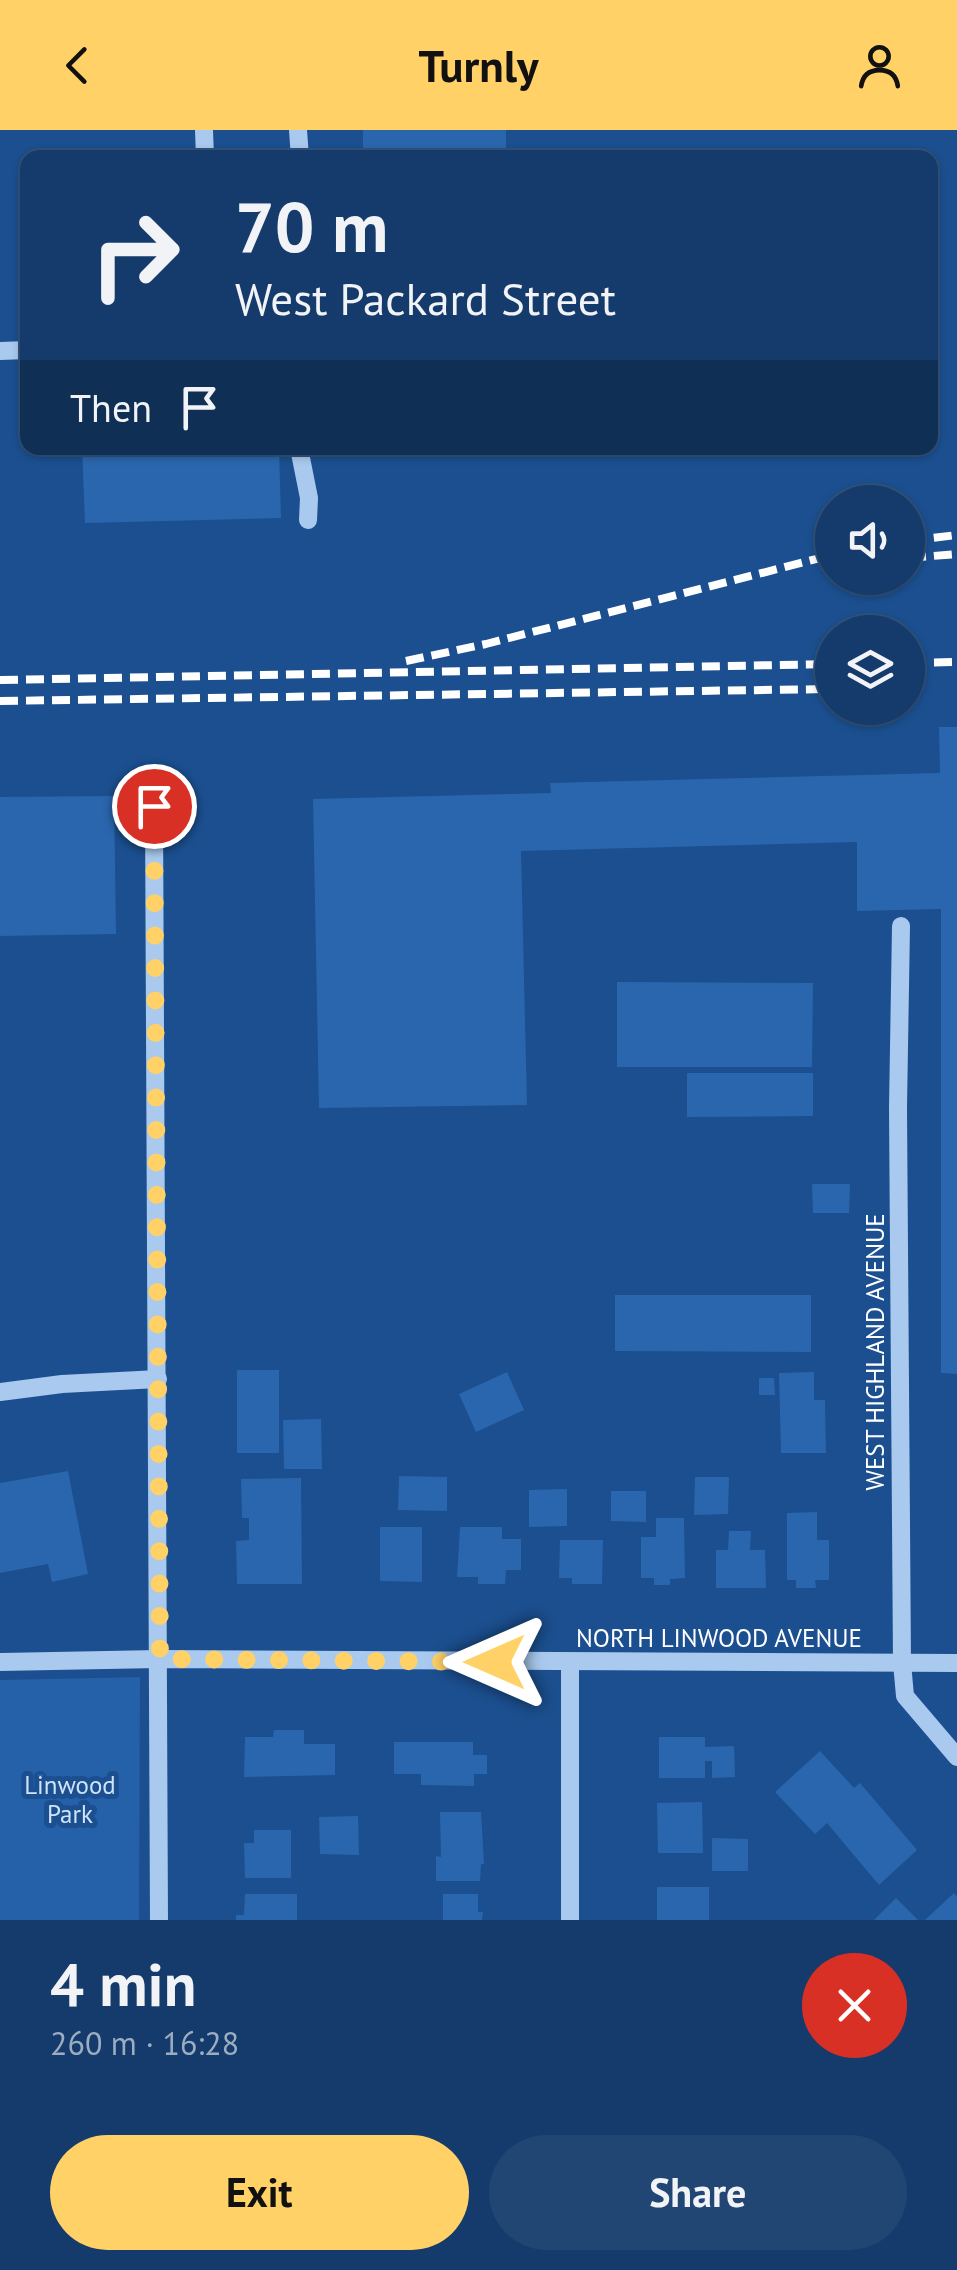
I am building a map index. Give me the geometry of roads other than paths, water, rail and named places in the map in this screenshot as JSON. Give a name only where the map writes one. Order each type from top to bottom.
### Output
[{"type":"street","points":[[300,455],[309,498],[308,520]]},
{"type":"street","points":[[154,806],[158,1920]]},
{"type":"street","name":"WEST HIGHLAND AVENUE","points":[[901,926],[898,1128],[902,1663],[905,1696],[957,1757]]},
{"type":"street","points":[[0,1392],[62,1384],[158,1380]]},
{"type":"street","name":"NORTH LINWOOD AVENUE","points":[[0,1662],[160,1659],[957,1663]]},
{"type":"street","points":[[570,1662],[570,1920]]},
{"type":"railway","points":[[925,539],[957,535]]},
{"type":"railway","points":[[925,557],[957,554]]},
{"type":"railway","points":[[406,661],[815,559]]},
{"type":"railway","points":[[925,663],[957,662]]},
{"type":"railway","points":[[0,680],[815,664]]},
{"type":"railway","points":[[0,701],[815,689]]},
{"type":"park label","name":"Linwood Park","points":[[70,1800]]}]
